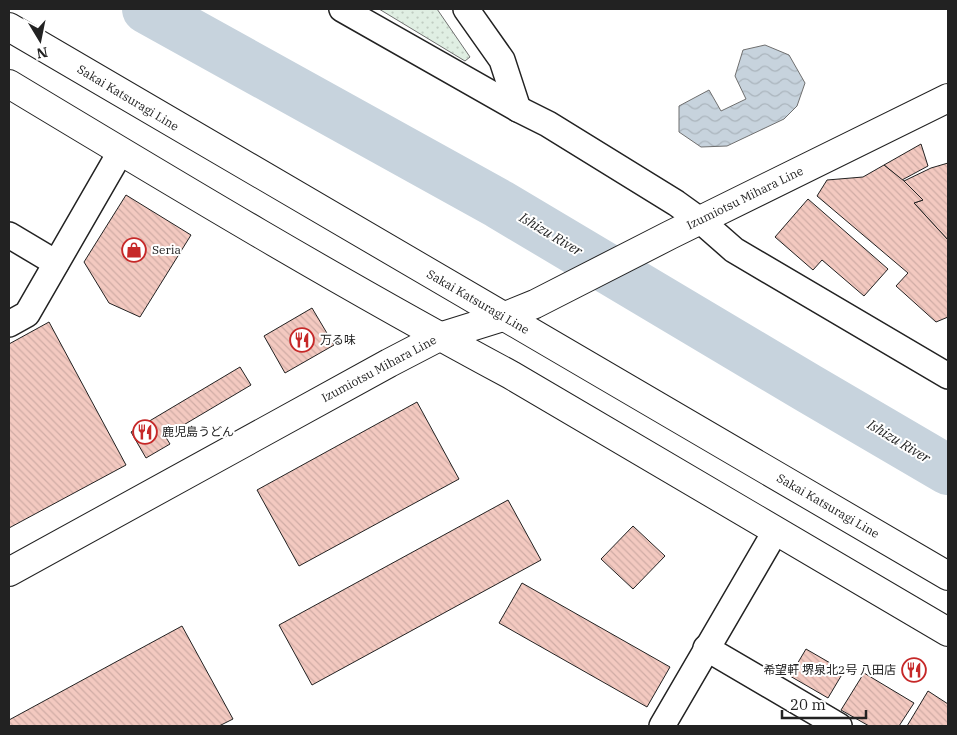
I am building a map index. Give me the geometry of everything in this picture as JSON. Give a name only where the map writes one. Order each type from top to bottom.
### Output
[{"type":"main road","name":"Sakai Katsuragi Line","points":[[9,27],[948,576]]},
{"type":"main road","points":[[9,84],[439,337],[511,375],[775,532],[948,632]]},
{"type":"main road","name":"Izumiotsu Mihara Line","points":[[9,572],[439,337],[503,317],[540,302],[670,235],[948,98]]},
{"type":"street","points":[[342,9],[518,109],[548,124],[676,202],[734,250],[948,376]]},
{"type":"street","points":[[466,9],[502,60],[518,109]]},
{"type":"street","points":[[9,324],[26,314],[121,151]]},
{"type":"street","points":[[9,235],[56,263]]},
{"type":"street","points":[[662,726],[775,532]]},
{"type":"street","points":[[706,648],[839,726]]},
{"type":"green space","points":[[379,9],[437,9],[470,57],[465,61]]},
{"type":"water","points":[[765,45],[789,55],[805,83],[797,106],[784,119],[727,146],[701,147],[679,132],[679,106],[709,90],[721,111],[746,99],[735,76],[743,50]]},
{"type":"building","points":[[921,144],[928,166],[902,180],[884,165]]},
{"type":"building","points":[[948,163],[948,240],[914,203],[923,200],[904,181],[931,168]]},
{"type":"building","points":[[884,165],[923,200],[914,203],[948,240],[948,317],[936,322],[896,286],[908,273],[817,196],[827,180],[863,177]]},
{"type":"building","points":[[126,195],[191,235],[140,317],[109,303],[84,262]]},
{"type":"building","points":[[808,199],[888,269],[864,296],[822,260],[813,270],[775,237]]},
{"type":"building","points":[[312,308],[334,345],[285,373],[264,336]]},
{"type":"building","points":[[49,322],[126,465],[9,528],[9,344]]},
{"type":"building","points":[[240,367],[251,385],[165,436],[170,444],[146,458],[131,432]]},
{"type":"building","points":[[417,402],[459,479],[299,566],[257,490]]},
{"type":"building","points":[[508,500],[541,560],[312,685],[279,625]]},
{"type":"building","points":[[633,526],[665,556],[633,589],[601,559]]},
{"type":"building","points":[[522,583],[670,667],[647,707],[499,623]]},
{"type":"building","points":[[182,626],[233,719],[219,726],[9,726],[9,720]]},
{"type":"building","points":[[806,649],[844,671],[828,698],[790,676]]},
{"type":"building","points":[[864,673],[914,703],[899,726],[869,726],[841,710]]},
{"type":"building","points":[[928,691],[948,704],[948,726],[907,726]]},
{"type":"waterway","name":"Ishizu River","points":[[147,9],[499,204],[948,470]]},
{"type":"place","name":"Seria","points":[[134,250]]},
{"type":"place","name":"万る味","points":[[302,340]]},
{"type":"place","name":"鹿児島うどん","points":[[145,432]]},
{"type":"place","name":"希望軒 堺泉北2号 八田店","points":[[914,670]]}]
